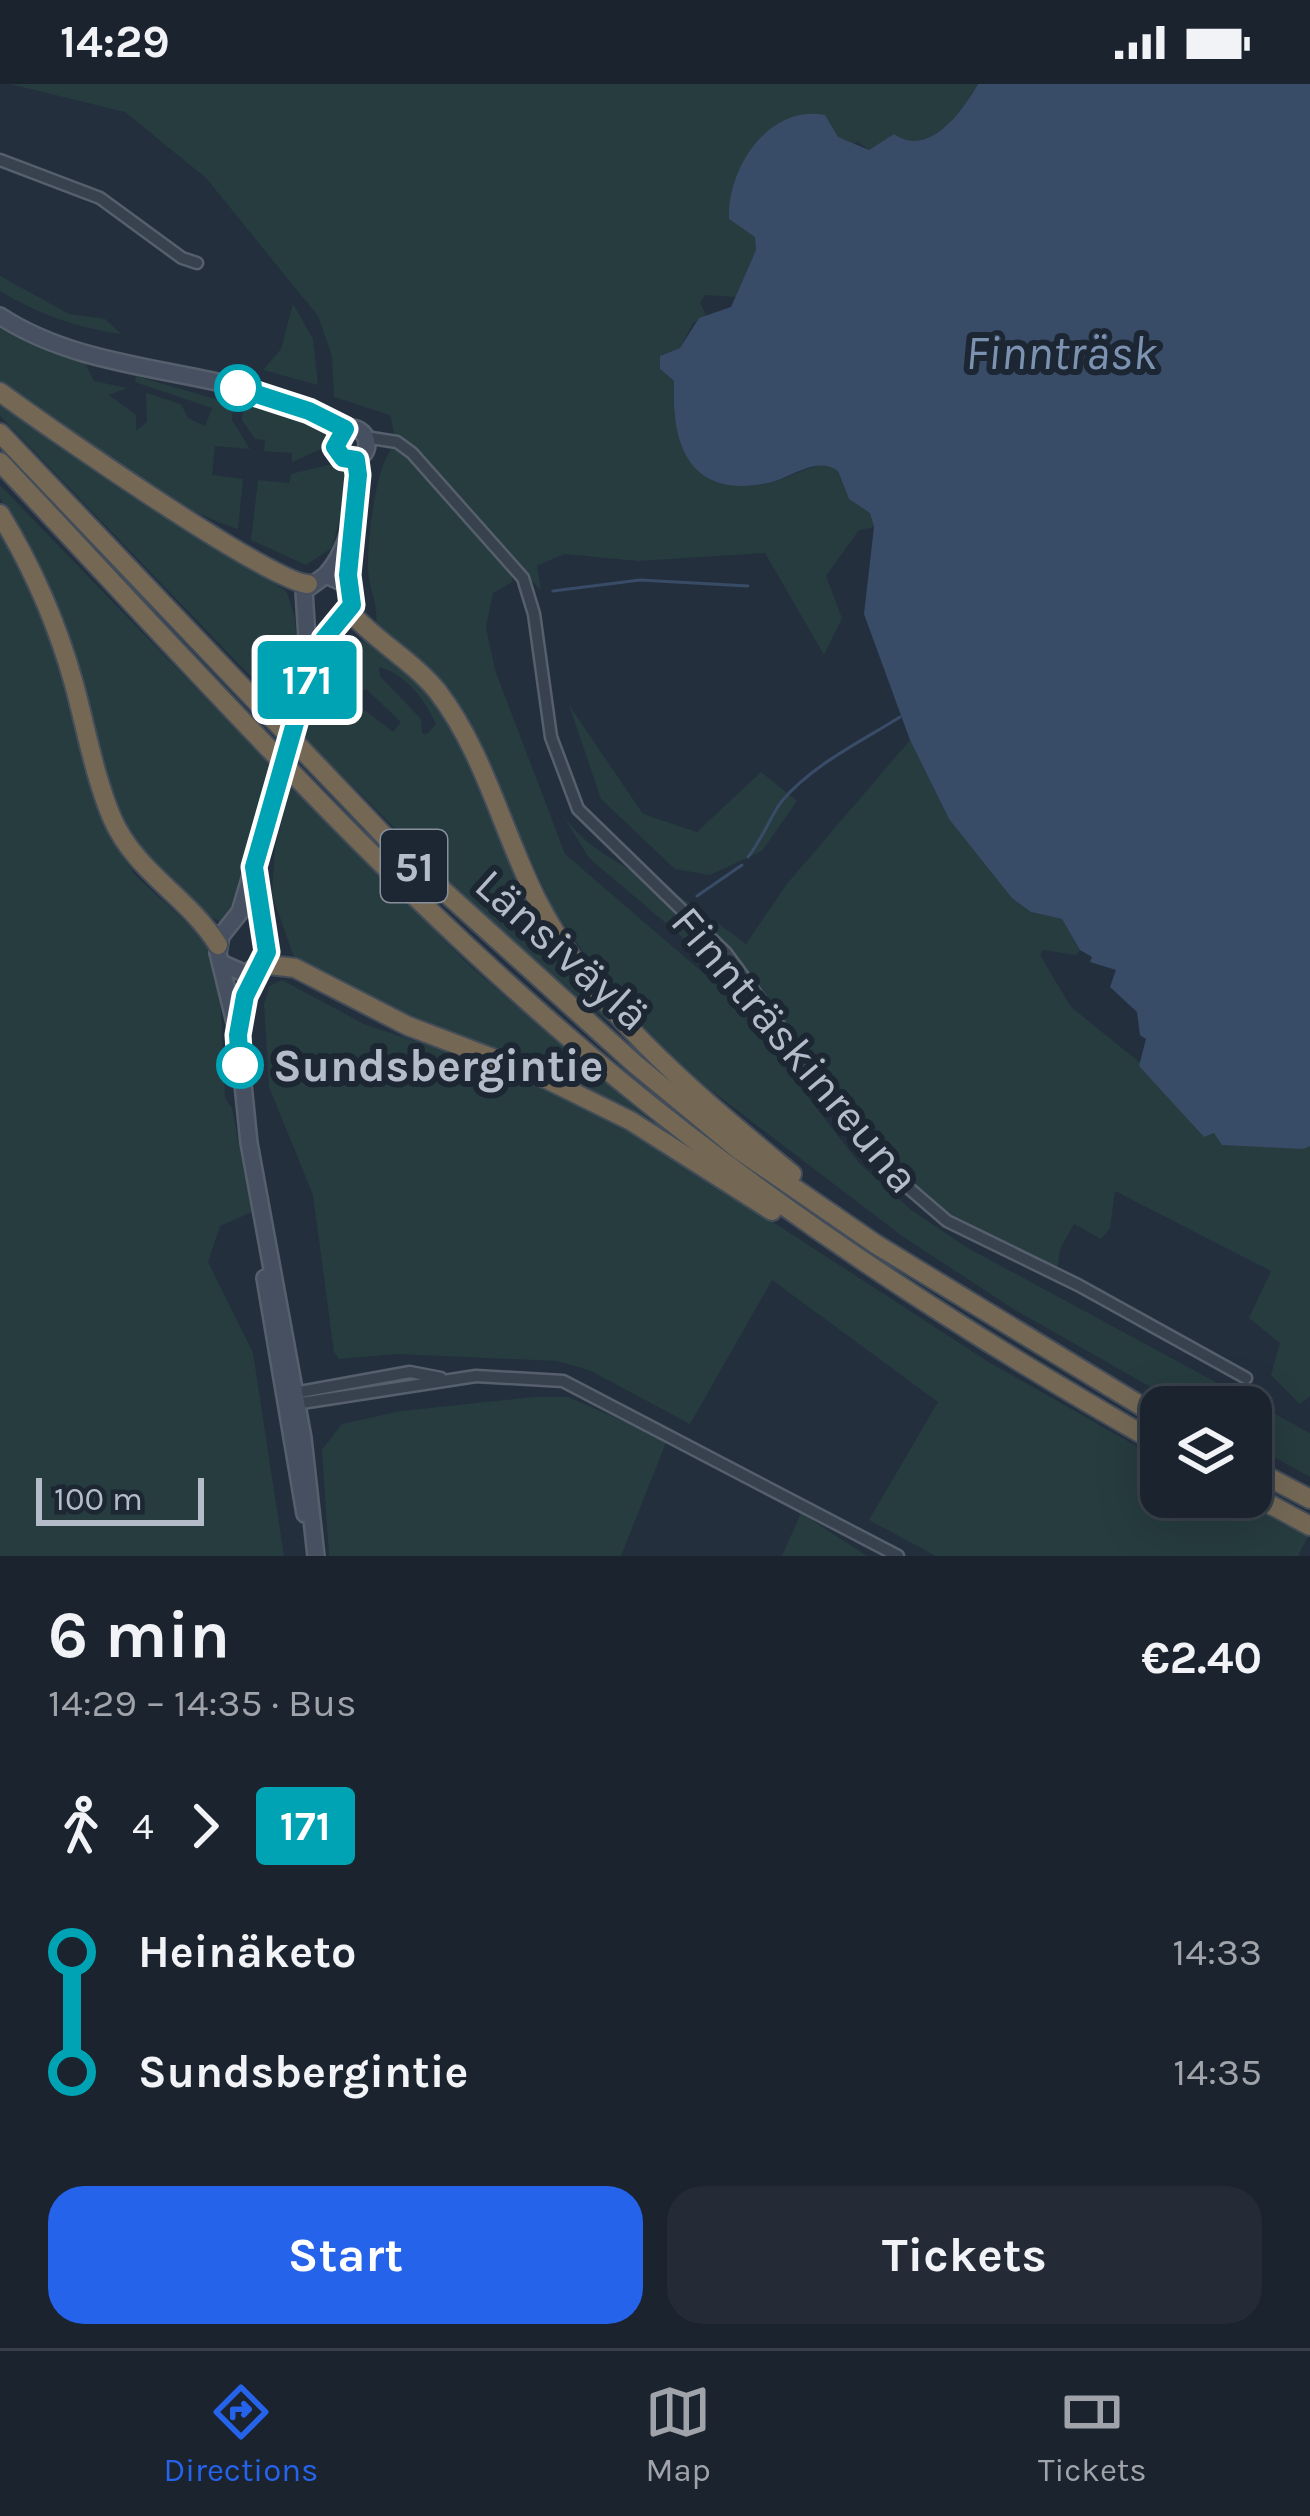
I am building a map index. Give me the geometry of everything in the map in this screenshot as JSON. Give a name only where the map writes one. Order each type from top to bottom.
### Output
[{"type":"highway","points":[[0,392],[288,580],[317,579]]},
{"type":"highway","name":"Länsiväylä","points":[[0,434],[446,897],[739,1150],[877,1244],[1140,1405]]},
{"type":"highway","name":"Länsiväylä","points":[[0,462],[433,914],[619,1079],[859,1259],[1018,1364],[1140,1433]]},
{"type":"highway","points":[[0,514],[52,612],[100,784],[124,841],[150,877],[201,920],[220,954]]},
{"type":"highway","points":[[344,617],[414,666],[450,710],[537,901],[603,999],[699,1095],[877,1244]]},
{"type":"highway","points":[[258,968],[295,968],[388,1017],[590,1100],[859,1259]]},
{"type":"highway","points":[[1272,1479],[1310,1499]]},
{"type":"highway","points":[[1272,1505],[1310,1526]]},
{"type":"main road","points":[[0,316],[43,339],[274,398],[365,437],[367,448],[356,460],[358,493],[344,617],[324,639],[309,674],[254,867],[220,954],[238,1035],[257,1200],[315,1556]]},
{"type":"main road","points":[[345,429],[336,438],[337,452],[356,460]]},
{"type":"main road","points":[[309,674],[308,616],[302,599],[351,524]]},
{"type":"main road","points":[[317,579],[348,585]]},
{"type":"main road","points":[[308,616],[322,625],[344,617]]},
{"type":"main road","points":[[238,1035],[267,952],[254,867]]},
{"type":"main road","points":[[230,928],[251,926],[262,934]]},
{"type":"main road","points":[[220,954],[232,972],[258,968]]},
{"type":"street","points":[[0,160],[100,198],[182,258],[197,263]]},
{"type":"street","name":"Finnträskinreuna","points":[[365,437],[397,442],[412,453],[512,560],[531,598],[551,737],[578,808],[603,838],[726,953],[882,1165],[947,1221],[1078,1285],[1246,1378]]},
{"type":"street","points":[[292,1398],[444,1379],[542,1376],[581,1387],[898,1556]]},
{"type":"green space","points":[[10,84],[978,84],[954,118],[932,137],[906,141],[893,135],[869,150],[857,141],[755,237],[756,250],[735,297],[705,295],[700,303],[706,315],[693,323],[680,348],[660,356],[660,369],[674,381],[682,443],[704,472],[740,485],[764,484],[829,464],[838,471],[849,499],[870,513],[874,527],[859,530],[826,576],[842,618],[824,655],[765,553],[639,561],[564,554],[537,566],[541,591],[429,463],[394,433],[390,415],[334,397],[332,356],[318,316],[206,178],[125,112]]},
{"type":"green space","points":[[0,276],[69,314],[105,319],[121,334],[73,324],[29,307],[0,291]]},
{"type":"green space","points":[[293,304],[313,339],[318,385],[263,370],[281,349]]},
{"type":"green space","points":[[0,323],[82,357],[94,381],[127,388],[109,395],[136,415],[136,431],[147,422],[146,393],[181,404],[188,418],[205,426],[212,408],[135,382],[136,376],[233,404],[232,420],[250,449],[215,446],[212,475],[243,479],[238,529],[147,486],[0,387]]},
{"type":"green space","points":[[244,405],[278,409],[325,435],[328,446],[292,462],[292,453],[264,451],[265,440],[255,439],[242,420]]},
{"type":"green space","points":[[0,406],[286,591],[295,621],[296,651],[285,712],[0,416]]},
{"type":"green space","points":[[394,447],[420,468],[512,576],[512,582],[493,593],[486,627],[495,670],[565,854],[730,996],[859,1163],[910,1209],[966,1247],[1223,1386],[1149,1386],[1015,1310],[902,1236],[687,1072],[614,996],[554,910],[474,735],[376,627],[369,541],[388,455]]},
{"type":"green space","points":[[336,463],[344,469],[345,499],[332,548],[306,565],[251,540],[258,480],[289,483],[291,474]]},
{"type":"green space","points":[[0,485],[274,769],[234,914],[225,924],[186,900],[157,873],[136,842],[107,773],[68,634],[43,574],[0,498]]},
{"type":"green space","points":[[0,533],[26,578],[63,673],[89,780],[111,837],[135,875],[209,943],[220,990],[225,1098],[232,1108],[252,1212],[220,1226],[208,1262],[253,1353],[284,1556],[0,1556]]},
{"type":"green space","points":[[364,640],[394,657],[438,705],[523,882],[639,1048],[482,916],[304,737],[322,678],[349,646]],"holes":[[[379,667],[398,675],[420,697],[436,724],[427,734],[422,733],[421,719],[380,676]],[[366,689],[401,722],[393,732],[366,711],[356,713],[352,696]]]},
{"type":"green space","points":[[569,705],[643,814],[697,832],[761,772],[797,801],[762,851],[710,875],[675,869],[601,799]]},
{"type":"green space","points":[[910,740],[949,819],[1031,912],[1062,919],[1080,950],[1076,955],[1043,950],[1040,955],[1071,1007],[1138,1061],[1204,1137],[1215,1132],[1310,1146],[1310,1396],[1300,1404],[1271,1375],[1280,1343],[1249,1318],[1271,1271],[1115,1191],[1110,1228],[1101,1239],[1074,1224],[1060,1249],[1056,1280],[940,1216],[871,1159],[734,981],[589,858],[562,814],[597,849],[688,902],[746,944],[786,885]]},
{"type":"green space","points":[[291,786],[470,966],[664,1132],[568,1078],[389,1010],[295,960],[272,895],[275,847]]},
{"type":"green space","points":[[282,980],[366,1025],[516,1074],[639,1135],[987,1361],[1140,1448],[1140,1518],[1272,1518],[1308,1537],[1298,1556],[936,1556],[869,1520],[938,1402],[772,1280],[690,1424],[589,1370],[557,1361],[397,1354],[339,1359],[334,1352],[313,1195],[269,1087],[264,1004],[270,986]]},
{"type":"green space","points":[[568,1397],[667,1440],[621,1556],[329,1556],[322,1450],[342,1424],[401,1411]]},
{"type":"green space","points":[[1272,1412],[1310,1433],[1310,1477],[1272,1456]]},
{"type":"green space","points":[[801,1513],[867,1556],[782,1556]]},
{"type":"water","name":"Finnträsk","points":[[978,84],[1310,84],[1310,1146],[1303,1149],[1222,1145],[1214,1133],[1204,1137],[1139,1066],[1146,1039],[1140,1035],[1137,1012],[1110,987],[1116,970],[1090,962],[1092,957],[1080,950],[1062,919],[1031,912],[1012,898],[949,819],[910,740],[864,614],[874,527],[870,513],[849,499],[838,471],[821,466],[768,483],[720,483],[691,462],[676,427],[674,381],[660,369],[660,356],[680,348],[699,318],[731,307],[756,250],[755,237],[729,219],[730,200],[743,161],[755,144],[769,130],[804,114],[825,115],[838,137],[869,150],[894,134],[919,141],[954,118]]},
{"type":"waterway","points":[[553,591],[640,580],[748,586]]},
{"type":"waterway","points":[[748,857],[794,788],[838,754],[900,717]]},
{"type":"waterway","points":[[697,896],[742,865]]},
{"type":"bus line","name":"171","points":[[238,388],[293,404],[345,429],[338,434],[335,447],[346,460],[356,460],[358,475],[348,575],[352,605],[346,618],[324,639],[309,674],[254,867],[256,905],[267,952],[245,996],[238,1035],[240,1065]]},
{"type":"place","name":"Sundsbergintie","points":[[240,1065]]}]
